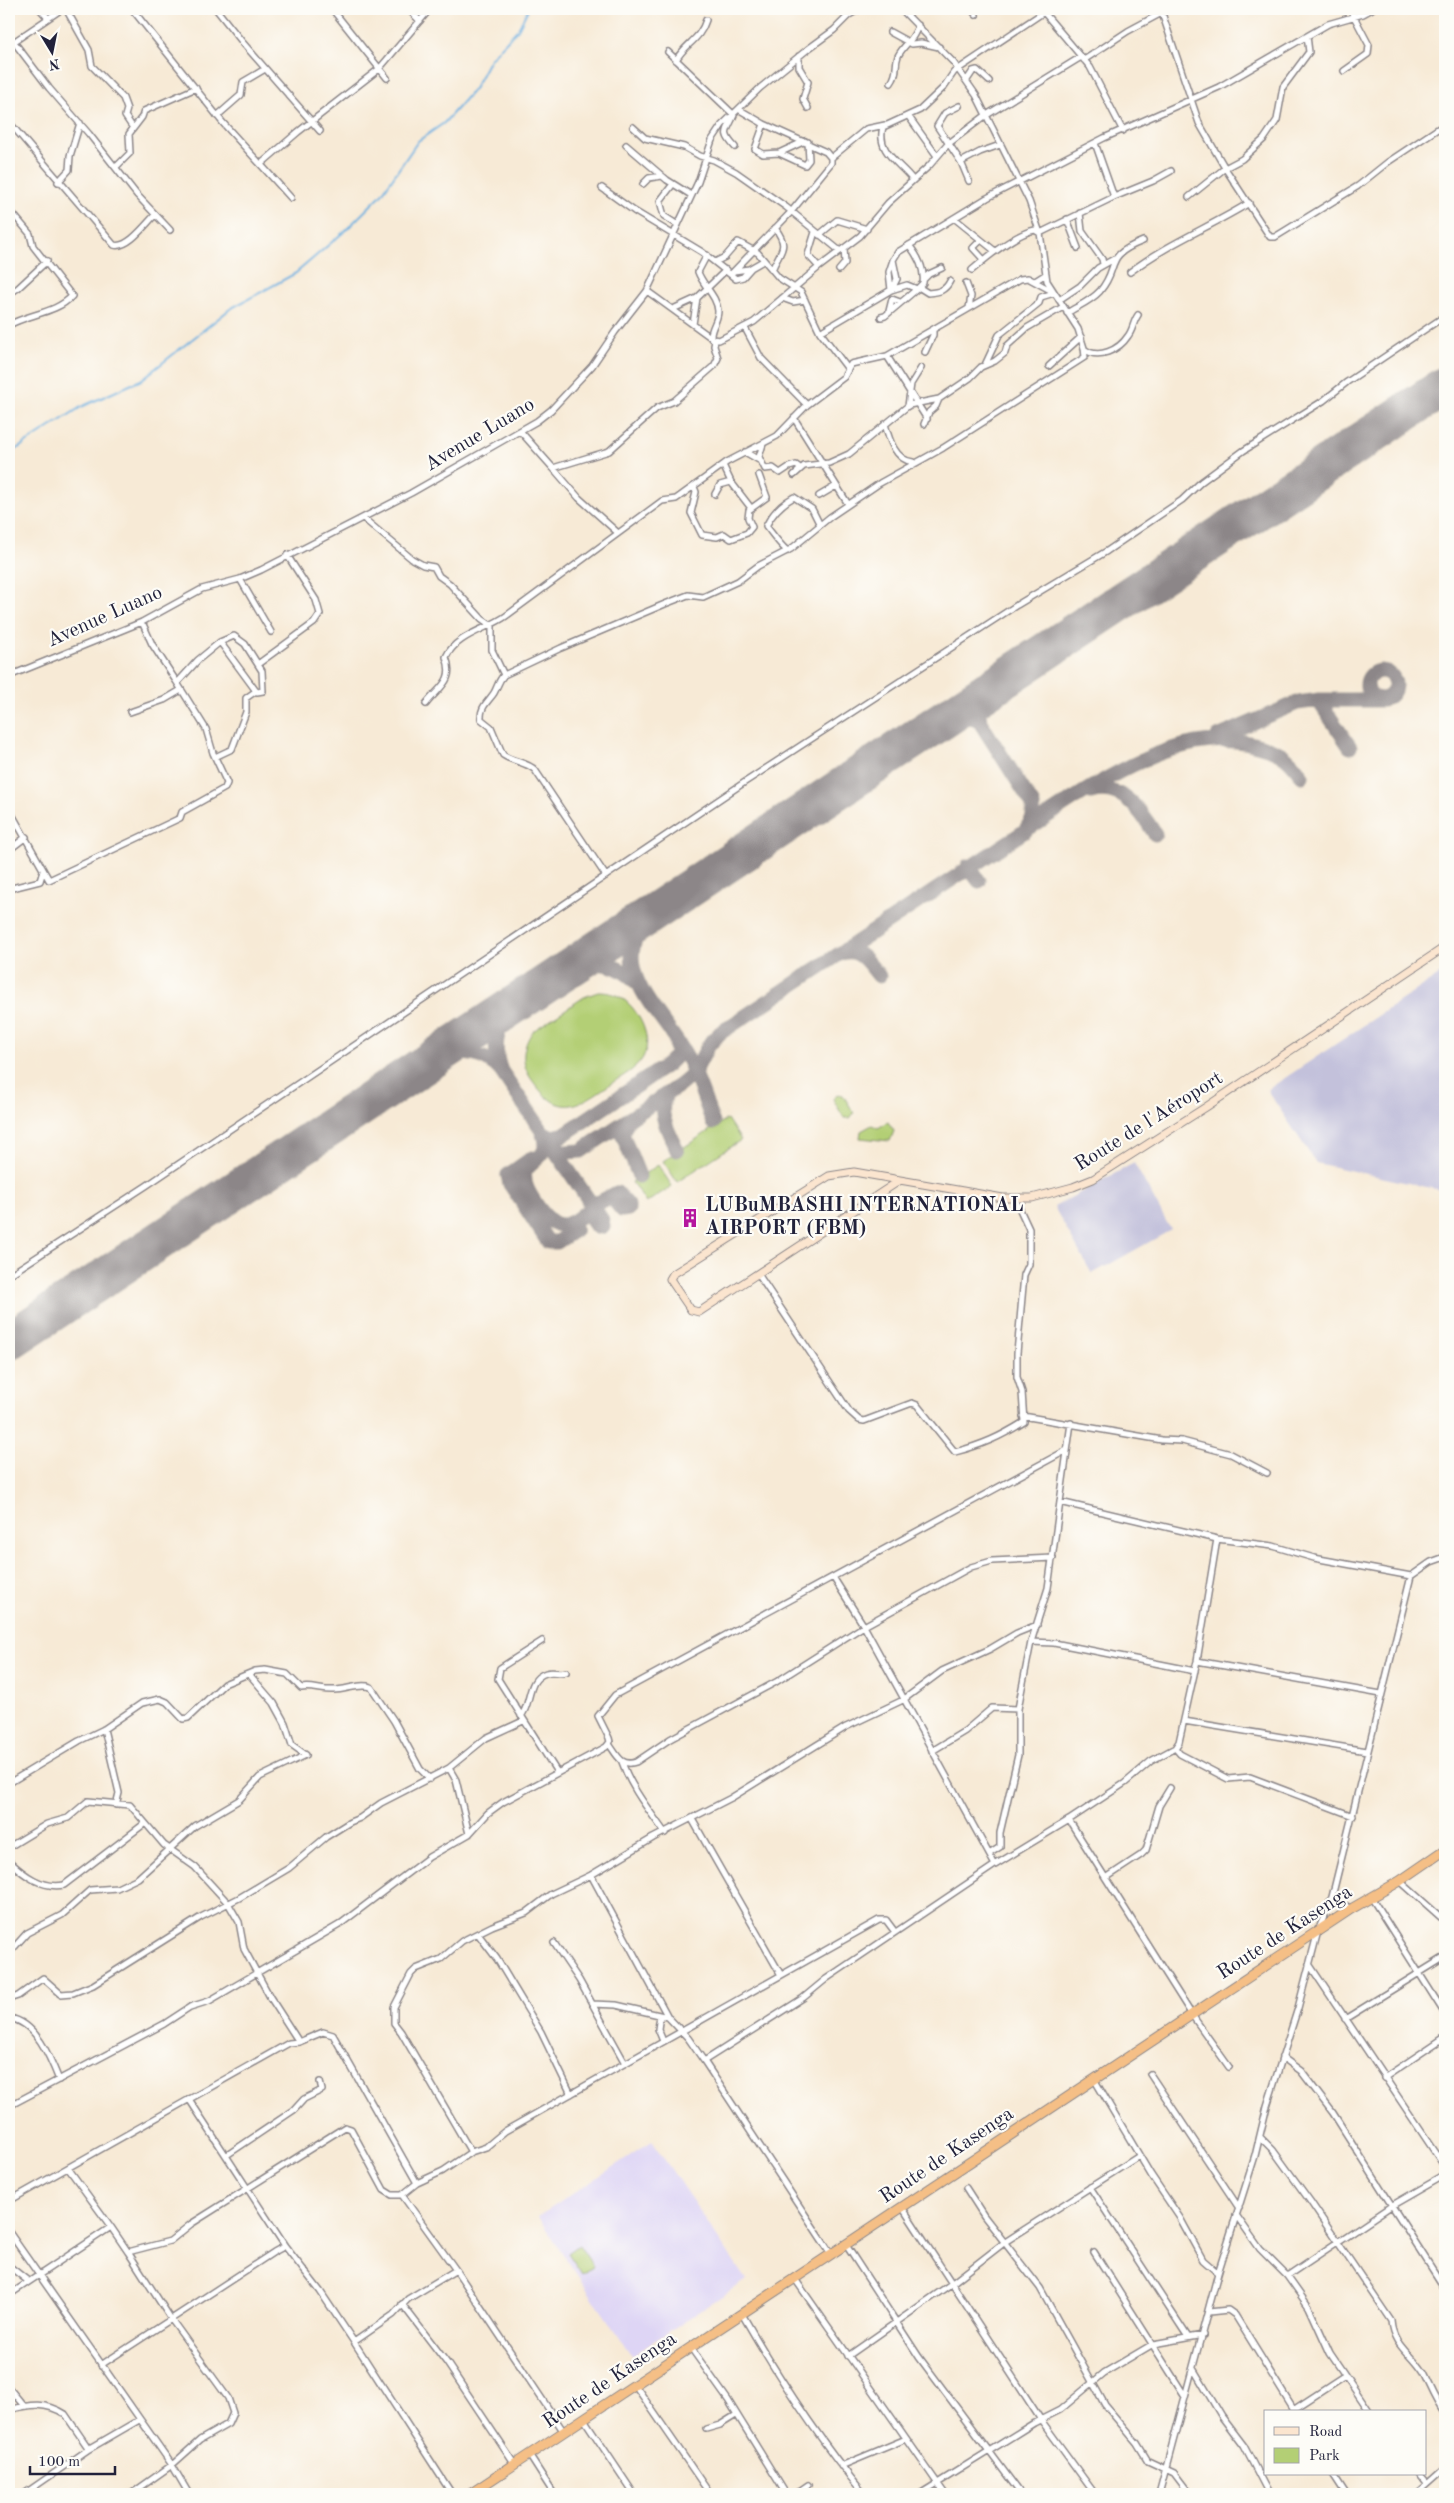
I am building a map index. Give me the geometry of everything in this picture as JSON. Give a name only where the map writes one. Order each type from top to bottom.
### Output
[{"type":"highway","name":"Route de Kasenga","points":[[477,2493],[564,2432],[1094,2079],[1351,1909],[1400,1881],[1445,1850]]},
{"type":"main road","name":"Route de l'Aéroport","points":[[758,1274],[699,1312],[691,1310],[670,1277],[730,1237],[829,1176],[854,1172],[1015,1199],[1053,1194],[1093,1179],[1206,1108],[1445,947]]},
{"type":"main road","points":[[758,1274],[899,1181]]},
{"type":"street","points":[[40,9],[48,18]]},
{"type":"street","points":[[133,128],[125,116],[127,109],[123,98],[92,66],[89,50],[64,9],[11,43],[155,215],[170,230]]},
{"type":"street","points":[[132,9],[217,116],[291,198]]},
{"type":"street","points":[[216,9],[265,69],[320,130]]},
{"type":"street","points":[[332,9],[386,78]]},
{"type":"street","points":[[408,9],[420,21]]},
{"type":"street","points":[[261,164],[380,69],[430,9]]},
{"type":"street","points":[[841,9],[849,15]]},
{"type":"street","name":"Avenue Luano","points":[[9,676],[70,649],[142,622],[202,589],[240,579],[363,518],[521,432],[551,410],[592,366],[615,332],[647,291],[701,175],[705,157],[717,132],[760,88],[834,30],[849,15],[860,9]]},
{"type":"street","points":[[606,876],[574,832],[534,770],[529,765],[503,756],[491,727],[481,719],[482,710],[496,691],[496,683],[504,675],[561,648],[672,601],[688,595],[703,597],[719,591],[758,566],[788,550],[848,504],[914,462],[942,448],[1084,357],[1082,336],[1053,292],[1046,274],[1040,233],[1020,182],[967,80],[940,47],[900,9]]},
{"type":"street","points":[[971,9],[976,15]]},
{"type":"street","points":[[713,339],[745,328],[842,250],[867,229],[888,203],[912,180],[930,166],[948,144],[986,116],[1128,31],[1169,9]]},
{"type":"street","points":[[1344,71],[1368,54],[1370,50],[1350,9]]},
{"type":"street","points":[[892,288],[889,272],[893,260],[909,245],[954,218],[1095,143],[1219,87],[1328,24],[1364,14],[1372,9]]},
{"type":"street","points":[[673,309],[697,298],[752,251],[791,212],[843,146],[866,129],[886,125],[909,117],[920,110],[943,88],[958,69],[1043,10],[1097,78],[1123,131]]},
{"type":"street","points":[[1162,13],[1202,130],[1225,168],[1249,202],[1264,231],[1270,237],[1276,236],[1358,186],[1388,162],[1445,124]]},
{"type":"street","points":[[676,60],[684,49],[697,39],[706,20]]},
{"type":"street","points":[[891,83],[897,73],[897,59],[916,34],[918,25]]},
{"type":"street","points":[[890,32],[909,42],[940,47]]},
{"type":"street","points":[[1189,197],[1225,168],[1256,148],[1275,123],[1283,87],[1309,52],[1307,36]]},
{"type":"street","points":[[668,52],[734,115],[726,131],[726,138],[735,147]]},
{"type":"street","points":[[799,56],[799,67],[808,82],[807,91],[803,97],[808,108]]},
{"type":"street","points":[[217,116],[240,96],[243,82],[265,69]]},
{"type":"street","points":[[967,80],[975,70],[988,81]]},
{"type":"street","points":[[116,167],[130,153],[129,134],[142,118],[144,111],[149,107],[185,95],[196,88]]},
{"type":"street","points":[[959,106],[945,113],[937,122],[938,128],[961,162],[970,181]]},
{"type":"street","points":[[740,110],[764,124],[807,142],[826,152],[832,158]]},
{"type":"street","points":[[909,117],[937,156]]},
{"type":"street","points":[[9,122],[58,182],[114,245],[118,246],[132,238],[155,215]]},
{"type":"street","points":[[58,182],[69,170],[70,156],[80,124]]},
{"type":"street","points":[[764,124],[755,150],[766,155],[779,153],[807,142]]},
{"type":"street","points":[[886,125],[881,133],[886,151],[912,180]]},
{"type":"street","points":[[633,127],[645,138],[673,142],[736,172],[791,212],[817,234],[842,250],[845,263],[838,270]]},
{"type":"street","points":[[945,136],[957,138]]},
{"type":"street","points":[[779,153],[807,164],[809,160],[807,142]]},
{"type":"street","points":[[1095,143],[1114,197]]},
{"type":"street","points":[[626,145],[673,184],[692,195]]},
{"type":"street","points":[[961,162],[980,152],[1000,145]]},
{"type":"street","points":[[1040,233],[1171,171]]},
{"type":"street","points":[[643,184],[649,178],[663,176]]},
{"type":"street","points":[[673,184],[660,201],[664,216],[678,225]]},
{"type":"street","points":[[602,188],[634,211],[707,255],[739,280],[751,268],[764,261]]},
{"type":"street","points":[[1130,272],[1188,235],[1230,215],[1249,202]]},
{"type":"street","points":[[9,209],[30,234],[33,246],[71,292],[72,298],[50,310],[30,315],[9,325]]},
{"type":"street","points":[[1080,213],[1082,231],[1102,259],[1103,264]]},
{"type":"street","points":[[954,218],[995,251]]},
{"type":"street","points":[[1067,219],[1078,248]]},
{"type":"street","points":[[819,267],[808,255],[817,234],[837,220],[867,229]]},
{"type":"street","points":[[772,270],[784,250],[782,237],[775,228]]},
{"type":"street","points":[[972,270],[995,251],[1028,232],[1034,230],[1040,233]]},
{"type":"street","points":[[980,240],[972,248],[984,260]]},
{"type":"street","points":[[1059,300],[1080,286],[1103,264],[1114,259],[1125,249],[1143,241]]},
{"type":"street","points":[[715,262],[722,258],[738,242],[743,243],[764,261],[779,278],[795,287],[805,300],[820,332],[848,369]]},
{"type":"street","points":[[909,245],[918,257],[924,279]]},
{"type":"street","points":[[554,468],[606,453],[657,408],[674,401],[717,362],[718,352],[714,346],[711,331],[718,318],[718,308],[698,272],[707,255]]},
{"type":"street","points":[[722,258],[728,270]]},
{"type":"street","points":[[1067,313],[1098,293],[1107,280],[1114,259]]},
{"type":"street","points":[[9,294],[47,261]]},
{"type":"street","points":[[728,270],[751,268]]},
{"type":"street","points":[[881,317],[885,316],[889,311],[892,299],[900,302],[918,288],[928,274],[942,268]]},
{"type":"street","points":[[1035,281],[1046,274]]},
{"type":"street","points":[[426,704],[449,676],[447,654],[467,637],[492,626],[617,532],[640,519],[662,501],[676,499],[723,465],[776,436],[807,405],[844,377],[854,362],[887,356],[1020,278],[1035,281],[1053,292]]},
{"type":"street","points":[[820,332],[892,288],[907,285],[928,293],[947,288],[950,281]]},
{"type":"street","points":[[966,283],[971,296],[969,308]]},
{"type":"street","points":[[647,291],[713,339]]},
{"type":"street","points":[[985,365],[999,335],[1038,303],[1041,297],[1053,292]]},
{"type":"street","points":[[693,324],[692,316],[697,298]]},
{"type":"street","points":[[782,298],[793,302],[805,300]]},
{"type":"street","points":[[908,406],[939,399],[985,365],[992,363],[1003,355],[1007,346],[1027,328],[1063,307]]},
{"type":"street","points":[[1084,349],[1100,354],[1111,350],[1127,339],[1138,315]]},
{"type":"street","points":[[9,1275],[146,1186],[745,782],[1017,605],[1107,551],[1182,500],[1201,482],[1243,451],[1323,401],[1347,382],[1445,316]]},
{"type":"street","points":[[745,328],[760,358],[807,405]]},
{"type":"street","points":[[925,352],[933,335],[933,330]]},
{"type":"street","points":[[1049,366],[1082,336]]},
{"type":"street","points":[[887,356],[918,403],[926,422],[928,412],[936,406],[939,399]]},
{"type":"street","points":[[744,452],[759,460],[765,469],[773,468],[780,473],[793,465],[800,468],[832,462],[853,452],[885,424],[905,411],[908,406],[909,391],[914,377],[922,368]]},
{"type":"street","points":[[794,418],[848,504]]},
{"type":"street","points":[[885,424],[891,445],[905,460],[914,462]]},
{"type":"street","points":[[521,432],[579,498],[617,532]]},
{"type":"street","points":[[759,460],[763,444]]},
{"type":"street","points":[[723,465],[731,482],[751,508]]},
{"type":"street","points":[[794,475],[800,468]]},
{"type":"street","points":[[694,487],[696,492],[691,513],[703,536],[717,537],[724,534],[731,539],[747,533],[752,528],[748,518],[751,508],[767,497],[759,475]]},
{"type":"street","points":[[715,494],[720,485],[731,482]]},
{"type":"street","points":[[819,496],[836,486]]},
{"type":"street","points":[[788,550],[783,548],[780,541],[766,526],[768,518],[779,508],[795,498],[812,508],[820,525]]},
{"type":"street","points":[[363,518],[412,559],[423,565],[434,567],[439,576],[450,584],[482,619],[492,626]]},
{"type":"street","points":[[258,664],[314,624],[320,614],[316,600],[287,555]]},
{"type":"street","points":[[240,579],[270,632]]},
{"type":"street","points":[[9,809],[49,880],[55,879],[180,818],[182,812],[228,786],[214,757],[206,729],[152,644],[142,622]]},
{"type":"street","points":[[492,626],[492,650],[504,675]]},
{"type":"street","points":[[176,681],[179,681],[198,660],[220,642],[232,636],[241,639],[263,673],[263,688],[261,692],[256,692],[246,698],[246,712],[232,749],[214,757]]},
{"type":"street","points":[[220,642],[256,692]]},
{"type":"street","points":[[130,712],[164,700],[181,690]]},
{"type":"street","points":[[9,850],[26,837]]},
{"type":"street","points":[[9,891],[12,888],[40,881],[43,871]]},
{"type":"street","points":[[758,1274],[849,1411],[859,1420],[864,1421],[908,1403],[915,1404],[955,1452],[994,1440],[1024,1422],[1022,1392],[1017,1377],[1017,1353],[1024,1275],[1029,1264],[1029,1229],[1015,1199]]},
{"type":"street","points":[[1023,1416],[1154,1438],[1182,1440],[1232,1454],[1267,1473]]},
{"type":"street","points":[[989,1854],[1000,1847],[1000,1833],[1018,1755],[1018,1709],[1031,1642],[1048,1588],[1071,1423]]},
{"type":"street","points":[[665,1832],[643,1798],[629,1782],[622,1762],[609,1744],[609,1738],[598,1716],[615,1695],[1067,1450]]},
{"type":"street","points":[[1060,1502],[1217,1539],[1273,1546],[1314,1558],[1411,1576]]},
{"type":"street","points":[[704,2061],[803,1998],[826,1979],[995,1865],[1125,1783],[1151,1761],[1175,1748],[1179,1742],[1195,1670],[1217,1539]]},
{"type":"street","points":[[1159,2494],[1185,2396],[1194,2370],[1218,2273],[1260,2137],[1318,1931],[1332,1897],[1411,1576],[1431,1562],[1445,1557]]},
{"type":"street","points":[[622,1762],[630,1764],[636,1762],[670,1739],[776,1682],[864,1626],[971,1566],[992,1560],[1053,1558]]},
{"type":"street","points":[[833,1577],[864,1626],[902,1700],[995,1865]]},
{"type":"street","points":[[470,2152],[394,2023],[394,2007],[411,1974],[421,1966],[441,1959],[462,1941],[526,1913],[551,1894],[591,1875],[665,1832],[766,1778],[846,1727],[902,1700],[942,1671],[990,1649],[1017,1633],[1037,1625]]},
{"type":"street","points":[[542,1641],[500,1668],[498,1679],[557,1772]]},
{"type":"street","points":[[1031,1642],[1054,1643],[1195,1670]]},
{"type":"street","points":[[1197,1660],[1381,1694]]},
{"type":"street","points":[[9,1783],[79,1741],[104,1729],[142,1703],[160,1699],[166,1702],[184,1719],[188,1718],[224,1684],[265,1670],[287,1674],[301,1688],[310,1686],[336,1690],[361,1686],[371,1687],[394,1721],[420,1769],[430,1779]]},
{"type":"street","points":[[9,1999],[22,1994],[42,1978],[61,1994],[86,1989],[201,1917],[228,1904],[289,1868],[326,1837],[344,1825],[449,1768],[486,1738],[522,1718],[526,1710],[529,1692],[536,1680],[546,1673],[566,1672]]},
{"type":"street","points":[[9,1953],[27,1932],[62,1915],[90,1890],[106,1890],[126,1885],[148,1870],[195,1826],[239,1800],[260,1778],[306,1755],[292,1745],[285,1723],[274,1703],[249,1674]]},
{"type":"street","points":[[932,1751],[965,1731],[992,1708],[1018,1709]]},
{"type":"street","points":[[1184,1721],[1367,1751]]},
{"type":"street","points":[[104,1729],[119,1793],[116,1805]]},
{"type":"street","points":[[9,2106],[164,2024],[190,2007],[209,2001],[339,1925],[429,1857],[469,1834],[488,1813],[502,1802],[609,1744]]},
{"type":"street","points":[[1175,1748],[1180,1754],[1222,1777],[1233,1779],[1250,1777],[1353,1816]]},
{"type":"street","points":[[449,1768],[456,1780],[469,1834]]},
{"type":"street","points":[[1106,1878],[1146,1850],[1159,1806],[1170,1788]]},
{"type":"street","points":[[9,1847],[47,1824],[68,1818],[88,1801],[130,1805],[137,1811],[144,1824],[169,1849],[194,1867],[228,1904],[238,1922],[244,1949],[270,1997],[299,2042]]},
{"type":"street","points":[[692,1819],[781,1975]]},
{"type":"street","points":[[1069,1820],[1192,2015],[1229,2067]]},
{"type":"street","points":[[9,1861],[32,1880],[45,1884],[64,1884],[144,1824]]},
{"type":"street","points":[[591,1875],[668,2017],[688,2038],[704,2061],[831,2254]]},
{"type":"street","points":[[1400,1881],[1445,1921]]},
{"type":"street","points":[[1332,1897],[1351,1909]]},
{"type":"street","points":[[1371,1897],[1445,2014]]},
{"type":"street","points":[[128,2252],[170,2242],[191,2224],[248,2190],[345,2126],[351,2129],[384,2190],[392,2195],[402,2195],[417,2183],[443,2171],[470,2152],[486,2147],[505,2131],[882,1919],[886,1920],[895,1932]]},
{"type":"street","points":[[478,1934],[497,1959],[541,2032],[571,2094]]},
{"type":"street","points":[[554,1943],[592,2004],[625,2063]]},
{"type":"street","points":[[1344,2019],[1419,1975],[1445,1957]]},
{"type":"street","points":[[1309,1964],[1344,2019],[1445,2167]]},
{"type":"street","points":[[592,2004],[616,2005],[668,2017]]},
{"type":"street","points":[[660,2015],[658,2028],[663,2041]]},
{"type":"street","points":[[9,2018],[15,2019],[33,2031],[52,2062],[59,2080]]},
{"type":"street","points":[[9,2201],[289,2042],[299,2042],[323,2032],[333,2034],[417,2183]]},
{"type":"street","points":[[1384,2078],[1445,2037]]},
{"type":"street","points":[[1282,2057],[1301,2071],[1333,2113],[1445,2289]]},
{"type":"street","points":[[1150,2074],[1239,2208]]},
{"type":"street","points":[[1094,2079],[1139,2156],[1180,2218],[1203,2260],[1218,2273]]},
{"type":"street","points":[[227,2155],[294,2110],[304,2099],[322,2090],[320,2082]]},
{"type":"street","points":[[189,2099],[285,2246],[314,2283],[354,2342],[452,2494]]},
{"type":"street","points":[[1260,2137],[1290,2172],[1391,2321],[1392,2335],[1422,2371],[1436,2403],[1445,2414]]},
{"type":"street","points":[[848,2356],[951,2284],[1005,2242],[1139,2156]]},
{"type":"street","points":[[68,2168],[111,2227],[171,2319],[228,2398],[233,2413],[228,2424],[200,2440],[172,2465],[131,2494]]},
{"type":"street","points":[[1287,2276],[1305,2262],[1337,2244],[1391,2206],[1445,2175]]},
{"type":"street","points":[[966,2188],[984,2216],[1040,2288],[1105,2405],[1137,2443],[1148,2461],[1178,2476],[1190,2494]]},
{"type":"street","points":[[1090,2188],[1188,2337]]},
{"type":"street","points":[[402,2195],[456,2270],[564,2432]]},
{"type":"street","points":[[902,2207],[1041,2420],[1094,2494]]},
{"type":"street","points":[[1236,2215],[1260,2249],[1287,2276],[1310,2307],[1330,2353],[1369,2410]]},
{"type":"street","points":[[9,2296],[28,2281],[40,2275],[111,2227]]},
{"type":"street","points":[[9,2232],[172,2465],[189,2494]]},
{"type":"street","points":[[846,2245],[918,2357],[1020,2494]]},
{"type":"street","points":[[101,2365],[285,2246]]},
{"type":"street","points":[[1094,2252],[1154,2344],[1185,2396]]},
{"type":"street","points":[[9,2266],[19,2277],[28,2281]]},
{"type":"street","points":[[354,2342],[393,2315],[402,2304],[456,2270]]},
{"type":"street","points":[[795,2279],[945,2494]]},
{"type":"street","points":[[402,2304],[447,2363],[515,2465]]},
{"type":"street","points":[[1208,2312],[1228,2310],[1235,2315],[1293,2410]]},
{"type":"street","points":[[742,2314],[768,2359],[841,2466],[864,2494]]},
{"type":"street","points":[[920,2494],[937,2482],[1060,2410],[1104,2373],[1154,2344],[1203,2335]]},
{"type":"street","points":[[691,2348],[786,2494]]},
{"type":"street","points":[[1194,2370],[1222,2416],[1244,2446],[1269,2494]]},
{"type":"street","points":[[1295,2410],[1346,2376]]},
{"type":"street","points":[[635,2385],[710,2494]]},
{"type":"street","points":[[9,2388],[24,2406]]},
{"type":"street","points":[[9,2410],[24,2406],[42,2405],[65,2414],[89,2449]]},
{"type":"street","points":[[706,2429],[720,2425],[736,2415]]},
{"type":"street","points":[[584,2419],[634,2494]]},
{"type":"street","points":[[24,2494],[89,2449],[139,2420]]},
{"type":"street","points":[[841,2466],[906,2439]]},
{"type":"street","points":[[530,2455],[554,2494]]},
{"type":"street","points":[[1418,2494],[1445,2470]]},
{"type":"street","points":[[1334,2476],[1346,2494]]},
{"type":"street","points":[[1421,2476],[1428,2485]]},
{"type":"street","points":[[795,2494],[808,2485]]},
{"type":"shaded area","points":[[1445,971],[1445,1191],[1316,1163],[1267,1090]]},
{"type":"shaded area","points":[[1134,1163],[1171,1230],[1092,1274],[1054,1207]]},
{"type":"shaded area","points":[[652,2141],[746,2280],[632,2356],[538,2217]]},
{"type":"green space","points":[[598,992],[617,996],[632,1007],[644,1029],[647,1046],[645,1053],[632,1070],[590,1097],[580,1103],[560,1105],[541,1091],[530,1077],[524,1059],[525,1047],[533,1031],[584,997]]},
{"type":"green space","points":[[837,1094],[843,1095],[854,1113],[850,1118],[844,1118],[833,1099]]},
{"type":"green space","points":[[727,1119],[741,1140],[677,1182],[663,1161]]},
{"type":"green space","points":[[888,1122],[894,1131],[890,1141],[860,1138],[861,1131],[872,1125],[878,1128]]},
{"type":"green space","points":[[658,1165],[672,1186],[646,1203],[632,1182]]},
{"type":"green space","points":[[579,2245],[593,2266],[582,2274],[568,2253]]},
{"type":"waterway","points":[[9,454],[81,407],[141,380],[230,309],[296,273],[346,230],[381,195],[418,141],[444,123],[474,89],[490,59],[518,29],[528,9]]},
{"type":"taxiway","points":[[1381,671],[1391,675],[1395,685],[1391,695],[1381,699],[1371,695],[1367,685],[1371,675],[1381,671]]},
{"type":"taxiway","points":[[520,1001],[507,1016],[498,1032],[496,1050],[501,1071],[551,1144],[564,1152],[581,1151],[680,1085],[694,1073],[708,1046],[720,1033],[1025,831],[1033,818],[1033,805],[980,722],[978,706],[985,692]]},
{"type":"taxiway","points":[[1318,700],[1350,747]]},
{"type":"taxiway","points":[[1218,737],[1297,703],[1320,700],[1383,700]]},
{"type":"taxiway","points":[[949,716],[969,716],[980,722]]},
{"type":"taxiway","points":[[1026,830],[1077,797],[1134,764],[1163,752],[1193,744],[1223,741],[1262,746],[1282,754],[1302,776]]},
{"type":"taxiway","points":[[1091,792],[1102,790],[1121,795],[1137,808],[1155,834]]},
{"type":"taxiway","points":[[968,866],[979,881]]},
{"type":"taxiway","points":[[652,913],[638,932],[632,950],[633,968],[639,985],[649,1002],[689,1060],[713,1123]]},
{"type":"taxiway","points":[[842,953],[854,952],[859,954],[879,976]]},
{"type":"taxiway","points":[[575,964],[600,963],[615,967],[636,982]]},
{"type":"taxiway","points":[[542,1132],[552,1137],[563,1135],[667,1065],[677,1055],[676,1041]]},
{"type":"taxiway","points":[[438,1056],[455,1053],[472,1054],[494,1064],[501,1071]]},
{"type":"taxiway","points":[[666,1095],[663,1102],[663,1116],[677,1150]]},
{"type":"taxiway","points":[[628,1120],[623,1136],[639,1176]]},
{"type":"taxiway","points":[[543,1134],[545,1142],[544,1152],[525,1171],[526,1185],[542,1213],[554,1223],[566,1224],[573,1222],[589,1209],[589,1200]]},
{"type":"taxiway","points":[[552,1146],[590,1202],[598,1203],[617,1193],[628,1205],[628,1209],[622,1210],[614,1200]]},
{"type":"taxiway","points":[[517,1186],[510,1184],[508,1175],[532,1158]]},
{"type":"taxiway","points":[[510,1184],[548,1242],[557,1242],[575,1230]]},
{"type":"taxiway","points":[[589,1216],[597,1227],[603,1226],[602,1220],[590,1202]]},
{"type":"runway","points":[[9,1341],[1445,386]]},
{"type":"place","name":"LUBuMBASHI INTERNATIONAL AIRPORT (FBM)","points":[[690,1218]]}]
